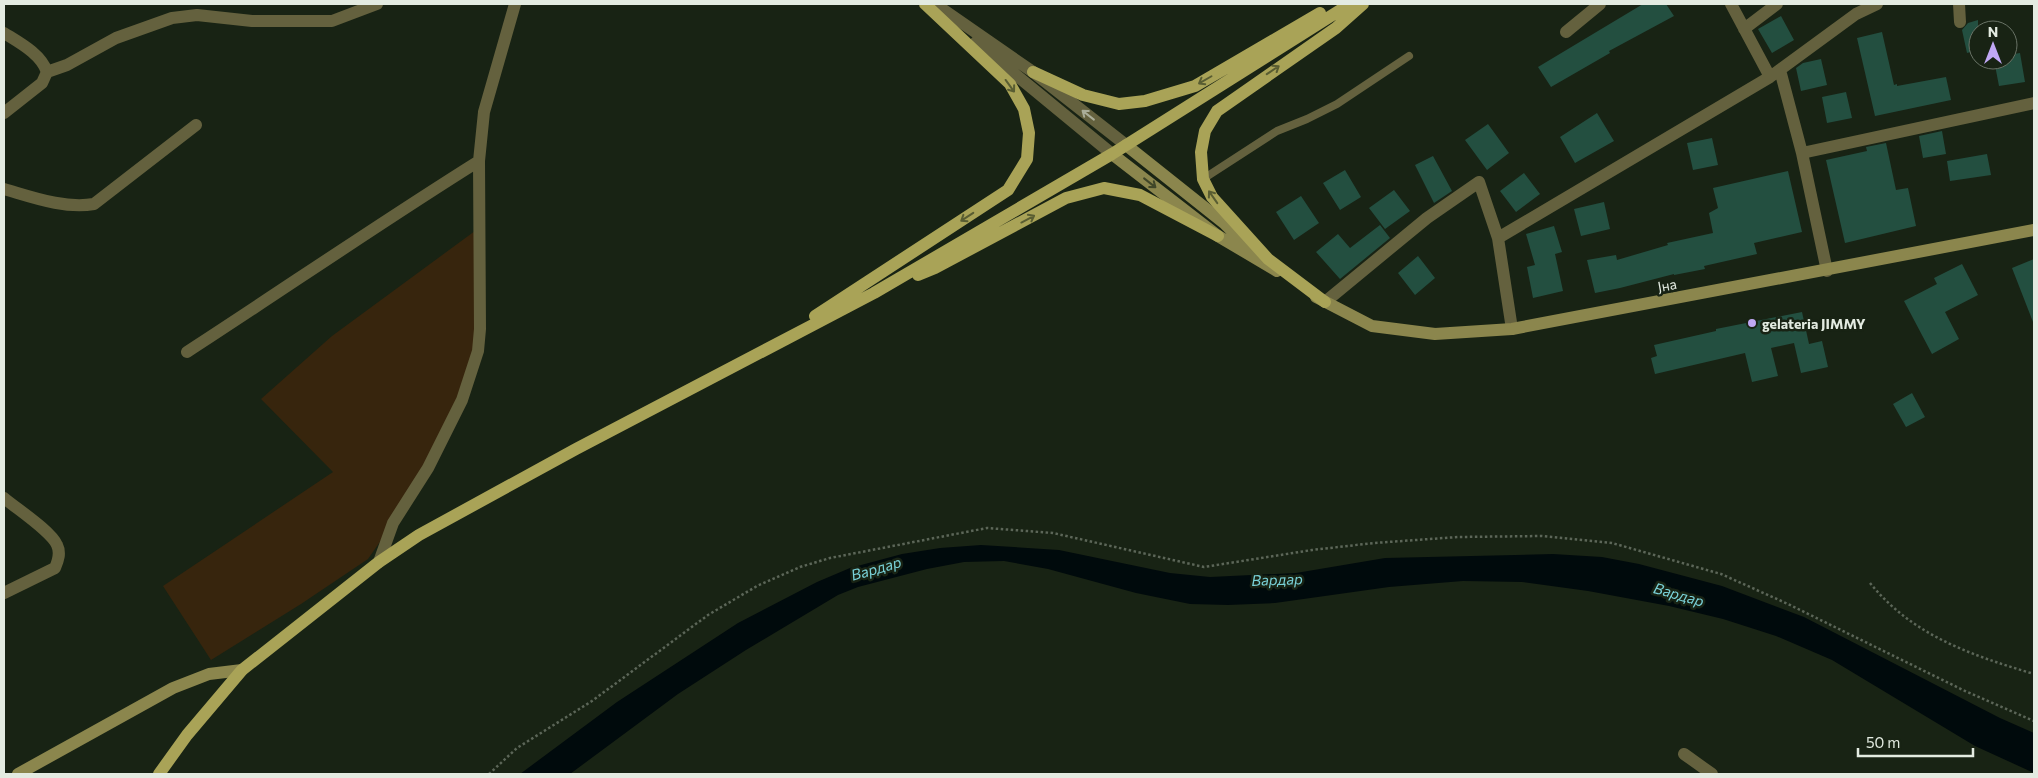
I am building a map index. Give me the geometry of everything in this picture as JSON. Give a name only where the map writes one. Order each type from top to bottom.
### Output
[{"type":"main road","points":[[747,360],[1008,190],[1027,159],[1029,133],[1024,109],[1010,84],[925,4]]},
{"type":"main road","points":[[1033,72],[1083,95],[1119,104],[1145,101],[1194,86],[1338,4]]},
{"type":"main road","points":[[159,774],[187,735],[242,670],[379,562],[419,535],[576,449],[874,293],[1112,154],[1350,4]]},
{"type":"main road","points":[[1325,302],[1268,259],[1212,197],[1203,179],[1201,152],[1205,131],[1217,111],[1336,28],[1363,4]]},
{"type":"main road","points":[[874,293],[935,268],[1066,198],[1104,188],[1140,195],[1218,236]]},
{"type":"street","points":[[47,72],[67,65],[116,38],[172,18],[197,15],[252,21],[332,22],[377,4]]},
{"type":"street","points":[[379,562],[393,523],[428,468],[462,400],[478,351],[480,329],[479,161],[484,112],[515,4]]},
{"type":"street","points":[[930,4],[1112,154],[1218,236],[1265,263]]},
{"type":"street","points":[[935,4],[1033,72],[1224,223],[1265,263]]},
{"type":"street","points":[[1566,32],[1600,4]]},
{"type":"street","points":[[1731,4],[1744,29],[1775,73],[1802,153],[1827,270]]},
{"type":"street","points":[[1744,29],[1777,4]]},
{"type":"street","points":[[1498,238],[1775,73],[1856,14],[1877,4]]},
{"type":"street","points":[[1959,4],[1960,22]]},
{"type":"street","points":[[4,33],[22,44],[44,63],[47,72],[42,83],[4,113]]},
{"type":"street","points":[[1802,153],[2034,103]]},
{"type":"street","points":[[4,189],[58,204],[81,206],[94,204],[196,125]]},
{"type":"street","points":[[187,352],[296,282],[376,226],[479,161]]},
{"type":"street","points":[[1325,302],[1427,218],[1479,182],[1498,238],[1512,329]]},
{"type":"street","name":"Јна","points":[[1265,263],[1325,302],[1372,326],[1435,334],[1512,329],[2034,230]]},
{"type":"street","points":[[4,498],[52,537],[58,547],[59,558],[55,568],[4,593]]},
{"type":"street","points":[[18,774],[173,688],[209,674],[242,670]]},
{"type":"street","points":[[1684,754],[1712,774]]},
{"type":"lane","points":[[1203,179],[1277,131],[1308,119],[1337,104],[1409,56]]},
{"type":"path","points":[[490,774],[517,748],[592,700],[708,615],[757,586],[800,567],[830,558],[987,528],[1053,532],[1204,567],[1312,550],[1458,537],[1542,536],[1612,543],[1721,574],[1788,604],[1965,691],[2034,721]]},
{"type":"path","points":[[1870,583],[1884,600],[1906,619],[1944,643],[2034,674]]},
{"type":"shaded area","points":[[479,228],[480,329],[462,400],[393,523],[368,559],[301,604],[211,660],[163,586],[333,472],[261,399],[332,336]]},
{"type":"water","name":"Вардар","points":[[981,545],[1059,550],[1170,573],[1210,577],[1296,573],[1385,558],[1553,554],[1602,557],[1639,564],[1722,586],[1804,617],[2000,718],[2034,733],[2034,773],[1975,746],[1832,660],[1776,636],[1723,619],[1669,606],[1588,591],[1522,582],[1463,581],[1389,587],[1275,603],[1190,604],[1136,593],[1048,569],[1004,561],[964,562],[927,569],[858,587],[838,595],[746,650],[678,694],[570,774],[520,774],[617,702],[738,623],[817,582],[850,568],[902,554],[940,548]]},
{"type":"building","points":[[1643,4],[1666,4],[1674,16],[1609,51],[1610,53],[1551,87],[1538,67]]},
{"type":"building","points":[[1781,16],[1794,40],[1772,53],[1758,29]]},
{"type":"building","points":[[1968,23],[1967,53],[1962,30]]},
{"type":"building","points":[[1882,32],[1894,85],[1946,77],[1951,100],[1875,116],[1857,38]]},
{"type":"building","points":[[2018,53],[2020,53],[2025,82],[1999,86],[1996,70],[2018,70]]},
{"type":"building","points":[[1821,59],[1827,85],[1801,91],[1796,68],[1803,63]]},
{"type":"building","points":[[1846,92],[1852,118],[1827,123],[1822,97]]},
{"type":"building","points":[[1597,113],[1614,141],[1575,163],[1560,137]]},
{"type":"building","points":[[1488,124],[1509,153],[1487,170],[1465,140]]},
{"type":"building","points":[[1942,131],[1946,154],[1923,158],[1919,136]]},
{"type":"building","points":[[1712,138],[1718,165],[1693,170],[1687,143]]},
{"type":"building","points":[[1886,143],[1896,190],[1908,188],[1916,226],[1845,243],[1826,160],[1867,151],[1866,147]]},
{"type":"building","points":[[1987,154],[1991,175],[1950,181],[1947,161]]},
{"type":"building","points":[[1433,156],[1452,191],[1434,203],[1415,165]]},
{"type":"building","points":[[1345,170],[1361,197],[1340,210],[1323,183]]},
{"type":"building","points":[[1788,171],[1802,232],[1754,243],[1757,254],[1704,266],[1705,269],[1674,274],[1595,293],[1587,260],[1616,255],[1617,260],[1668,245],[1667,243],[1713,233],[1709,213],[1718,208],[1713,188]]},
{"type":"building","points":[[1524,173],[1540,194],[1516,212],[1500,191]]},
{"type":"building","points":[[1394,190],[1410,211],[1385,229],[1369,208]]},
{"type":"building","points":[[1301,196],[1319,223],[1294,240],[1276,212]]},
{"type":"building","points":[[1604,202],[1610,229],[1581,236],[1574,209]]},
{"type":"building","points":[[1380,225],[1390,238],[1340,279],[1316,252],[1338,234],[1350,248]]},
{"type":"building","points":[[1554,226],[1562,252],[1555,254],[1563,291],[1533,298],[1527,267],[1535,265],[1526,234]]},
{"type":"building","points":[[1418,256],[1435,278],[1415,295],[1398,273]]},
{"type":"building","points":[[2034,259],[2034,322],[2033,322],[2012,268]]},
{"type":"building","points":[[1962,264],[1978,295],[1945,312],[1959,339],[1932,354],[1904,301],[1937,284],[1934,278]]},
{"type":"building","points":[[1802,312],[1809,344],[1822,341],[1828,367],[1801,373],[1794,343],[1771,348],[1778,376],[1752,382],[1745,353],[1655,374],[1651,358],[1657,356],[1654,345],[1716,331],[1716,329]]},
{"type":"building","points":[[1912,393],[1925,417],[1906,427],[1893,404]]},
{"type":"place","name":"gelateria JIMMY","points":[[1752,323]]}]
